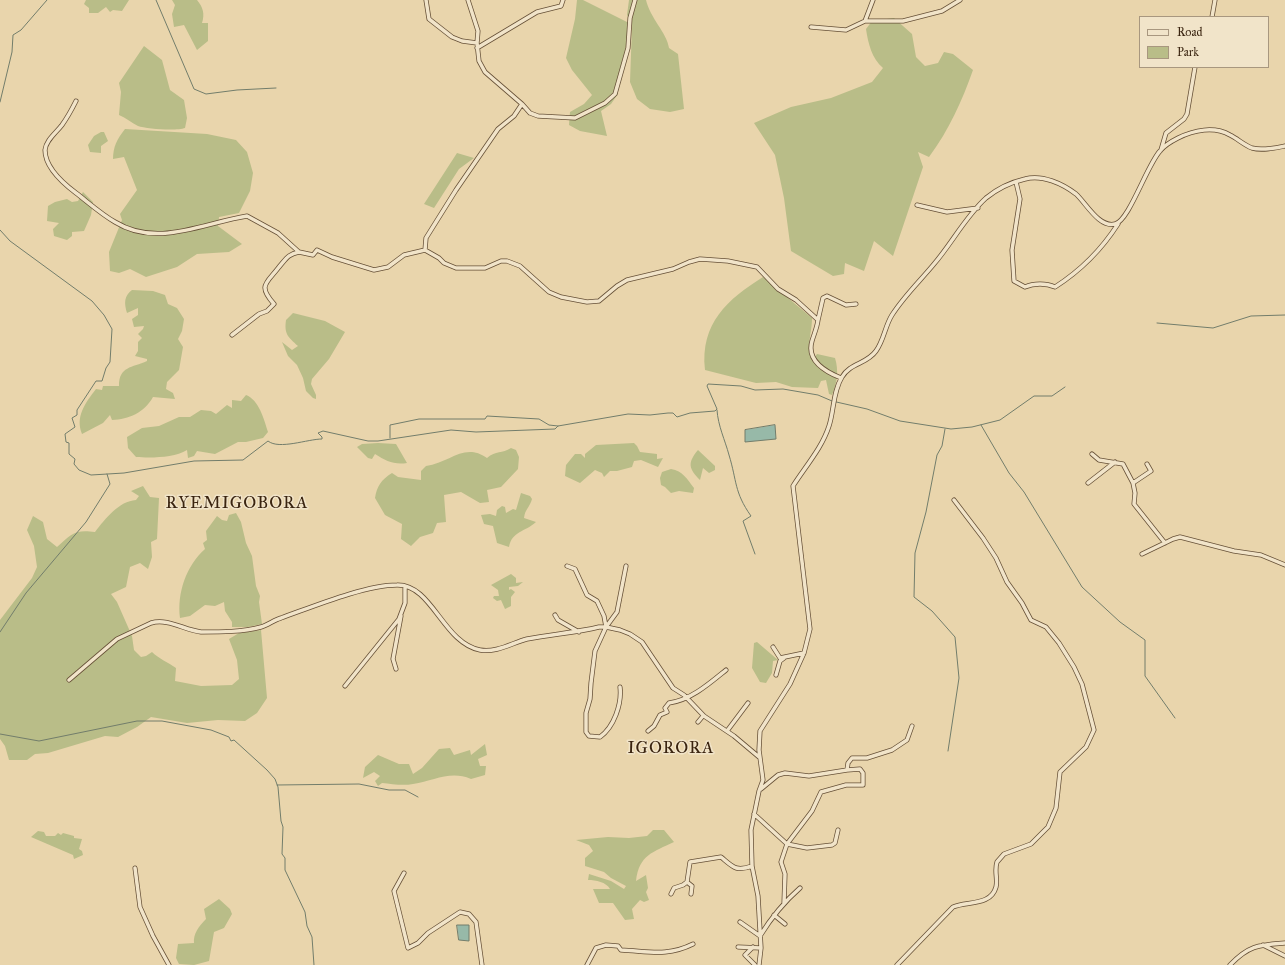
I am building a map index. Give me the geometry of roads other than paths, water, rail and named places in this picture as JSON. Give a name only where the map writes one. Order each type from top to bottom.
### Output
[{"type":"street","points":[[426,0],[429,19],[452,37],[462,41],[476,43]]},
{"type":"street","points":[[468,0],[478,31],[476,43],[479,61],[486,72],[530,113],[538,116],[575,118],[605,103],[615,94],[628,48],[630,18],[635,0]]},
{"type":"street","points":[[477,48],[537,12],[561,6],[563,0]]},
{"type":"street","points":[[865,21],[873,0]]},
{"type":"street","points":[[811,27],[846,30],[865,21],[903,22],[942,12],[960,0]]},
{"type":"street","points":[[1212,16],[1214,0]]},
{"type":"street","points":[[1161,150],[1166,133],[1184,119],[1195,68]]},
{"type":"street","points":[[76,101],[62,125],[48,141],[45,148],[50,166],[68,188],[110,219],[128,229],[150,235],[174,233],[247,216],[278,233],[299,252],[313,255],[316,250],[332,257],[374,270],[388,267],[404,255],[425,250],[439,258],[444,263],[456,268],[485,268],[501,261],[507,261],[520,266],[549,292],[562,297],[587,302],[599,301],[627,280],[673,269],[700,259],[728,261],[757,267],[778,289],[796,300],[818,320]]},
{"type":"street","points":[[425,250],[426,238],[433,230],[456,190],[498,129],[514,116],[522,104]]},
{"type":"street","points":[[1016,182],[1020,199],[1012,250],[1014,281],[1025,287],[1042,284],[1055,287],[1090,259],[1127,213],[1152,161],[1161,150],[1177,138],[1194,132],[1218,130],[1253,148],[1265,149],[1285,146]]},
{"type":"street","points":[[759,965],[761,948],[758,896],[752,866],[751,830],[759,791],[763,780],[763,770],[760,757],[760,731],[790,684],[804,653],[810,629],[793,486],[816,452],[829,428],[841,378],[847,370],[871,358],[886,333],[890,318],[899,305],[934,264],[986,198],[1003,187],[1027,178],[1041,178],[1065,186],[1077,195],[1100,220],[1111,225],[1118,224]]},
{"type":"street","points":[[917,205],[947,212],[978,208]]},
{"type":"street","points":[[232,335],[259,314],[267,311],[274,304],[265,294],[268,277],[278,268],[286,257],[299,252]]},
{"type":"street","points":[[841,378],[825,372],[817,363],[813,355],[811,344],[823,298],[827,296],[846,305],[856,304]]},
{"type":"street","points":[[1092,454],[1099,460],[1123,464],[1133,483],[1135,493],[1134,504],[1165,543]]},
{"type":"street","points":[[1088,483],[1115,462]]},
{"type":"street","points":[[1133,483],[1151,471],[1147,464]]},
{"type":"street","points":[[897,965],[953,907],[962,904],[984,901],[992,895],[996,886],[996,866],[1000,858],[1031,844],[1048,827],[1056,808],[1060,772],[1086,747],[1094,730],[1082,684],[1074,667],[1059,643],[1046,627],[1031,620],[1022,603],[1006,582],[996,558],[962,508],[954,500]]},
{"type":"street","points":[[1142,554],[1176,537],[1186,538],[1234,551],[1261,555],[1285,565]]},
{"type":"street","points":[[567,566],[575,569],[587,595],[597,602],[604,616],[606,627]]},
{"type":"street","points":[[620,687],[621,696],[610,726],[600,737],[590,736],[586,732],[585,725],[586,713],[590,699],[595,652],[606,627],[617,612],[626,566]]},
{"type":"street","points":[[69,680],[117,639],[151,623],[156,622],[174,624],[194,632],[253,628],[357,593],[386,585],[405,586],[423,597],[451,632],[461,641],[480,650],[491,650],[526,640],[606,627],[630,634],[642,642],[669,684],[686,697],[703,716],[727,731],[760,757]]},
{"type":"street","points":[[396,668],[393,659],[401,615],[405,603],[405,586]]},
{"type":"street","points":[[345,686],[401,615]]},
{"type":"street","points":[[555,615],[558,620],[578,632]]},
{"type":"street","points":[[773,647],[780,658],[784,658]]},
{"type":"street","points":[[776,675],[780,661],[800,652],[804,653]]},
{"type":"street","points":[[648,731],[654,726],[660,715],[667,712],[665,708],[670,703],[704,688],[726,670]]},
{"type":"street","points":[[727,731],[748,703]]},
{"type":"street","points":[[698,722],[703,716]]},
{"type":"street","points":[[847,770],[848,763],[852,758],[866,758],[892,750],[907,740],[912,726]]},
{"type":"street","points":[[759,791],[778,774],[785,773],[809,776],[860,769],[863,773],[863,785],[846,785],[821,792],[812,811],[787,844],[781,862],[785,874],[784,903]]},
{"type":"street","points":[[754,814],[787,844],[807,848],[835,843],[838,830]]},
{"type":"street","points":[[670,894],[674,888],[687,882],[690,862],[721,857],[734,868],[745,869],[752,866]]},
{"type":"street","points":[[135,868],[140,907],[153,936],[169,965]]},
{"type":"street","points":[[404,872],[394,891],[408,948],[418,943],[428,933],[460,912],[469,914],[476,922],[482,965]]},
{"type":"street","points":[[687,882],[692,886],[691,894]]},
{"type":"street","points":[[760,936],[774,915],[800,888]]},
{"type":"street","points":[[774,915],[785,924]]},
{"type":"street","points":[[740,922],[760,936]]},
{"type":"street","points":[[1230,965],[1248,950],[1261,944],[1285,943]]},
{"type":"street","points":[[587,965],[596,948],[606,945],[618,946],[621,950],[660,953],[678,951],[693,944]]},
{"type":"street","points":[[1261,944],[1285,956]]},
{"type":"street","points":[[738,947],[761,948]]},
{"type":"street","points":[[752,948],[745,955],[755,965]]},
{"type":"waterway","points":[[0,102],[12,52],[13,35],[21,30],[47,0]]},
{"type":"waterway","points":[[156,0],[194,89],[206,94],[237,90],[276,88]]},
{"type":"waterway","points":[[0,230],[10,241],[92,301],[104,315],[112,329],[110,362],[106,368],[102,381],[96,381],[77,410],[77,415],[72,418],[75,427],[65,434],[66,442],[69,443],[69,454],[75,459],[74,464],[79,470],[91,475],[124,473],[194,461],[243,460],[268,441],[286,444],[322,439],[318,433],[323,431],[368,441],[378,441],[451,430],[476,432],[555,429],[558,426],[628,414],[650,415],[673,413],[677,417],[690,413],[715,411],[717,409],[707,386],[708,384],[741,386],[755,390],[783,389],[818,395],[832,401],[867,409],[900,421],[951,429],[972,427],[1000,420],[1034,396],[1052,396],[1065,387]]},
{"type":"waterway","points":[[1157,323],[1213,328],[1251,316],[1285,315]]},
{"type":"waterway","points":[[717,410],[720,427],[732,464],[739,493],[751,516],[743,521],[755,554]]},
{"type":"waterway","points":[[390,438],[390,425],[419,419],[485,419],[487,416],[539,419],[549,425],[558,426]]},
{"type":"waterway","points":[[981,425],[1009,473],[1024,492],[1082,587],[1120,622],[1145,640],[1145,676],[1175,718]]},
{"type":"waterway","points":[[945,429],[942,446],[937,455],[926,512],[915,553],[914,597],[932,611],[955,637],[959,678],[948,751]]},
{"type":"waterway","points":[[0,632],[26,593],[86,522],[110,484],[107,474]]},
{"type":"waterway","points":[[0,734],[39,741],[137,721],[162,721],[211,730],[229,737],[231,741],[234,740],[267,770],[275,779],[278,787],[281,821],[283,827],[282,854],[285,858],[285,870],[305,912],[307,926],[312,937],[314,965]]},
{"type":"waterway","points":[[277,785],[359,784],[389,790],[405,790],[418,797]]},
{"type":"district","name":"RYEMIGOBORA","points":[[237,504]]},
{"type":"district","name":"IGORORA","points":[[671,749]]}]
